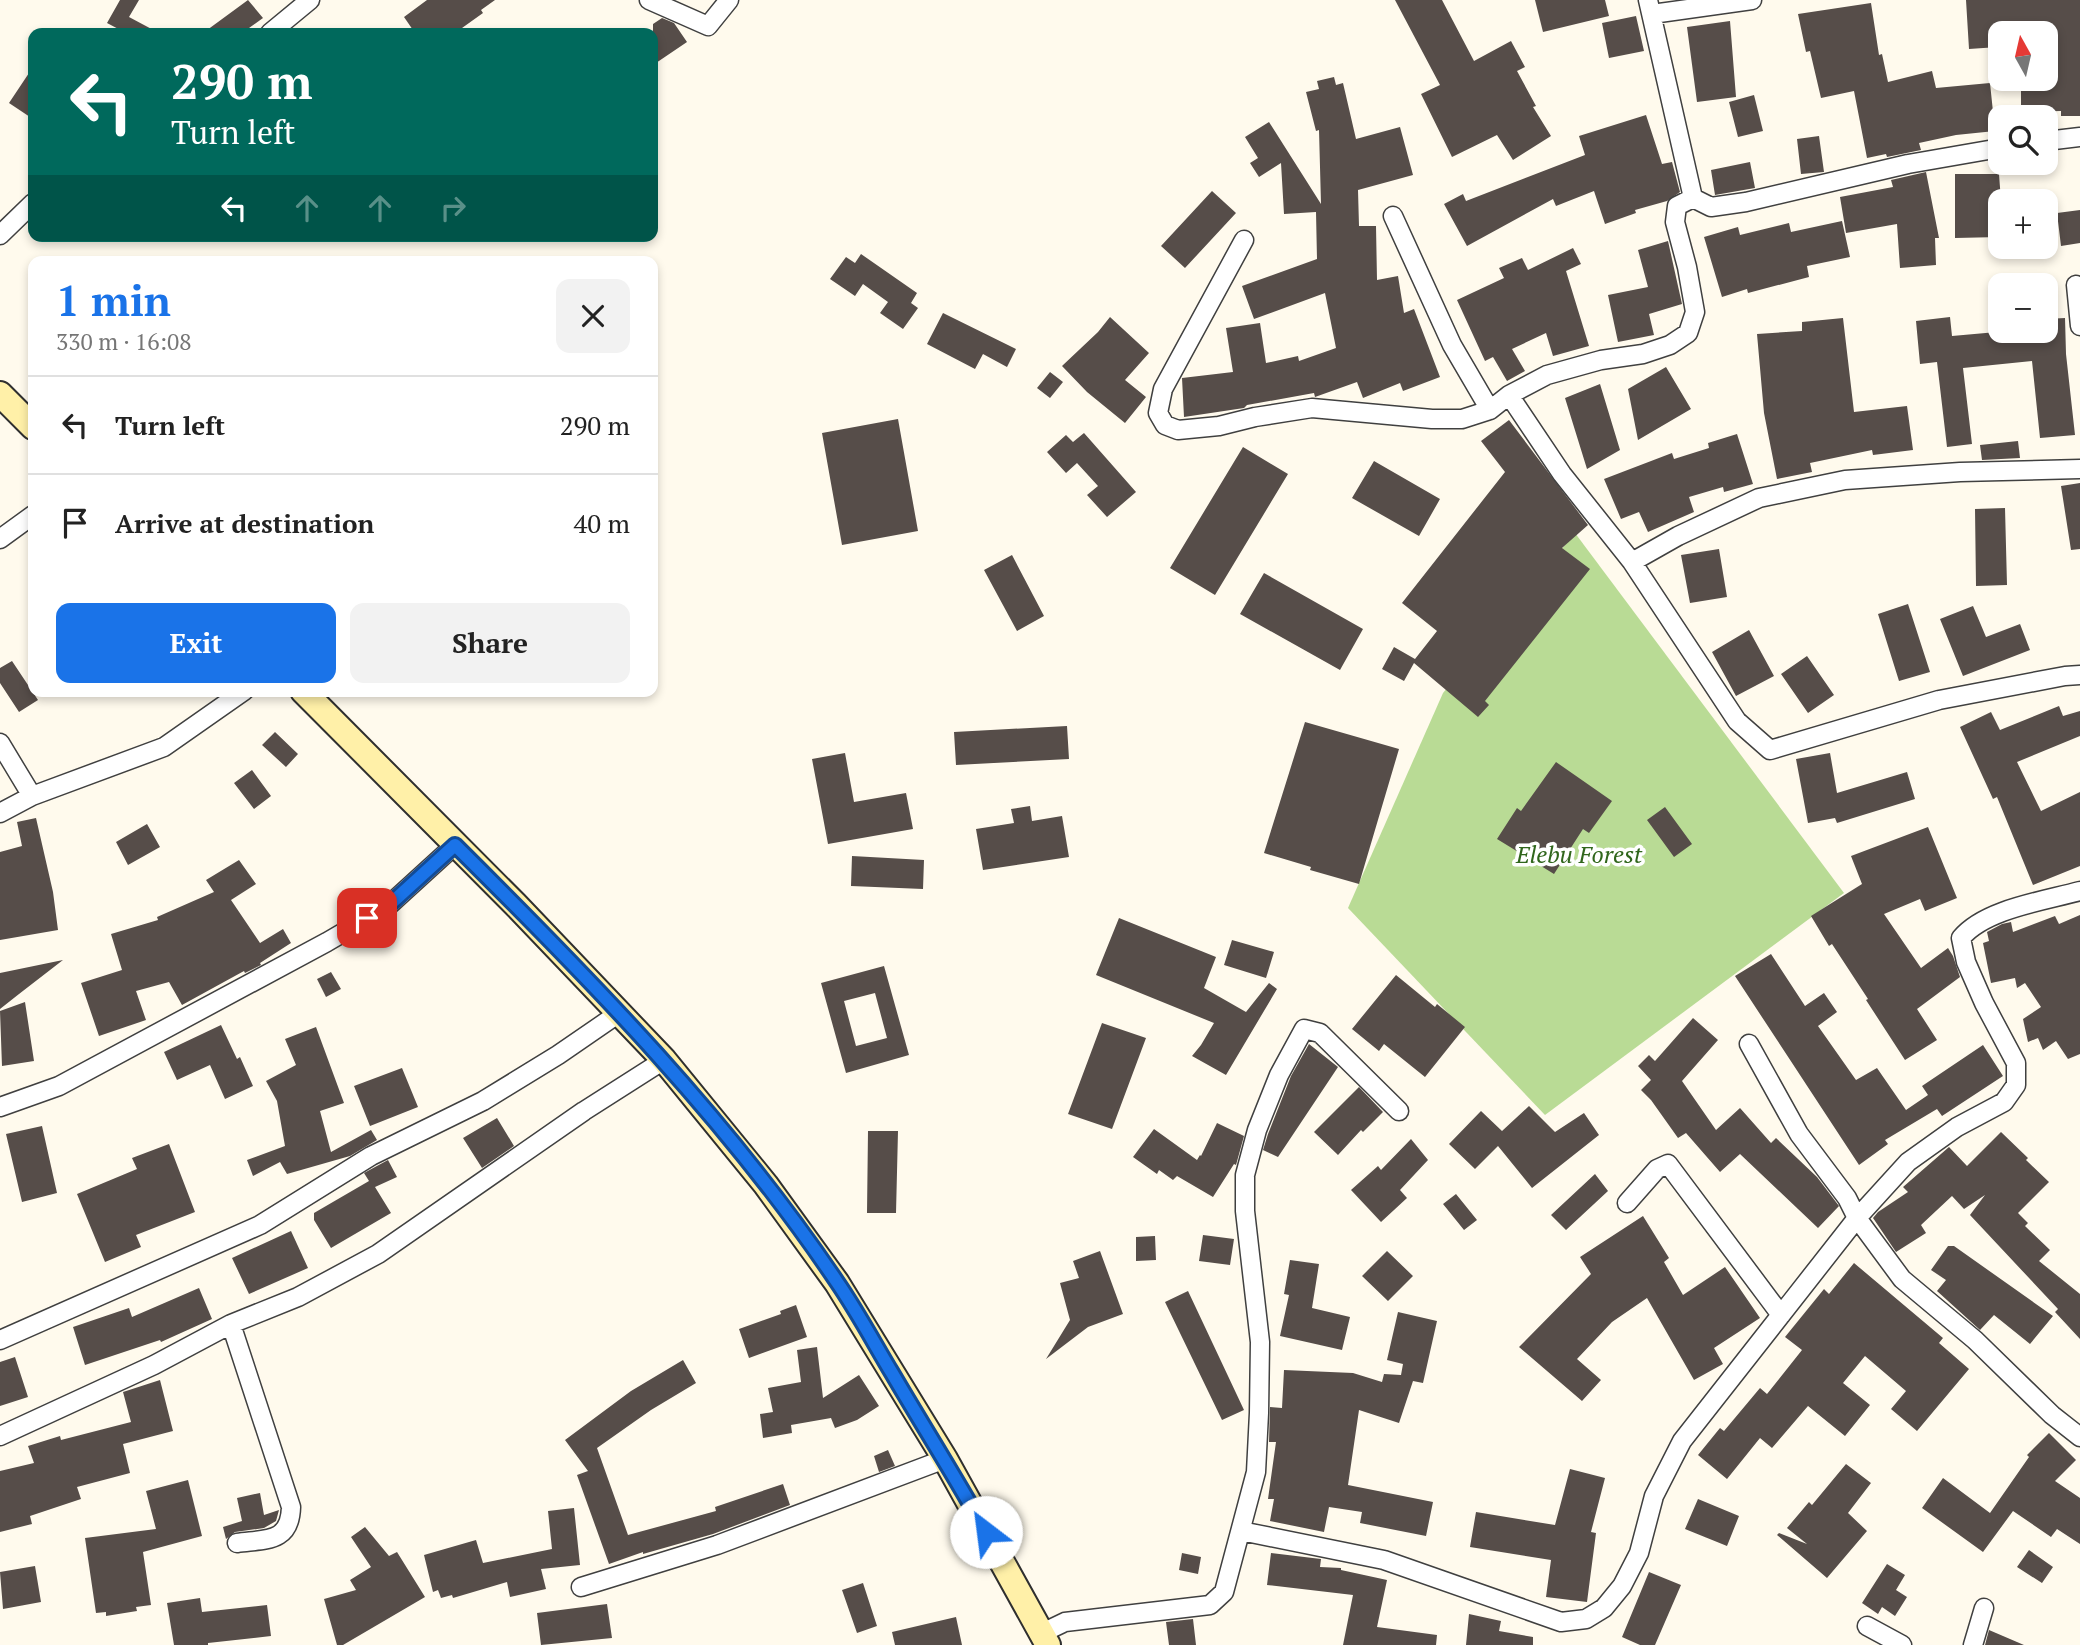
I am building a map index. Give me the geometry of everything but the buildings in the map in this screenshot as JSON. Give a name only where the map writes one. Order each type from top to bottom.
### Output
[{"type":"main road","points":[[0,394],[28,422]]},
{"type":"main road","points":[[309,697],[515,904],[664,1060],[766,1185],[838,1283],[945,1459],[1045,1639]]},
{"type":"street","points":[[276,28],[310,0]]},
{"type":"street","points":[[649,0],[708,26],[729,0]]},
{"type":"street","points":[[1693,198],[1650,7],[1752,0]]},
{"type":"street","points":[[2058,140],[2080,138]]},
{"type":"street","points":[[1693,198],[1711,207],[1746,202],[1908,163],[1988,150]]},
{"type":"street","points":[[1244,240],[1163,389],[1158,413],[1165,425],[1178,430],[1219,426],[1312,408],[1432,419],[1462,419],[1490,410],[1509,395],[1547,375],[1601,360],[1643,354],[1670,345],[1688,333],[1695,312],[1675,222],[1677,206],[1693,198]]},
{"type":"street","points":[[0,235],[28,208]]},
{"type":"street","points":[[1393,216],[1452,345],[1490,410]]},
{"type":"street","points":[[2076,285],[2080,326]]},
{"type":"street","points":[[1509,395],[1562,474],[1632,562],[1737,721],[1770,750],[1939,700],[2080,675]]},
{"type":"street","points":[[1632,562],[1678,536],[1759,498],[1845,480],[1960,472],[2080,469]]},
{"type":"street","points":[[0,539],[28,519]]},
{"type":"street","points":[[0,813],[32,796],[164,747],[235,697]]},
{"type":"street","points":[[0,743],[32,796]]},
{"type":"street","points":[[1,1105],[59,1086],[339,935],[387,907],[455,845]]},
{"type":"street","points":[[1241,1531],[1384,1560],[1561,1622],[1586,1619],[1604,1608],[1622,1586],[1639,1553],[1654,1496],[1682,1441],[1857,1218],[1908,1162],[1957,1127],[2004,1102],[2016,1085],[2016,1063],[1984,1003],[1966,962],[1961,938],[1970,926],[2003,912],[2080,891]]},
{"type":"street","points":[[0,1340],[260,1225],[371,1156],[483,1101],[558,1055],[619,1013]]},
{"type":"street","points":[[1045,1639],[1065,1622],[1210,1605],[1224,1592],[1256,1472],[1259,1413],[1260,1342],[1245,1211],[1245,1175],[1257,1130],[1279,1075],[1304,1029],[1320,1032],[1399,1111]]},
{"type":"street","points":[[1749,1044],[1799,1134],[1902,1279],[1975,1340],[2052,1415],[2080,1437]]},
{"type":"street","points":[[0,1436],[154,1365],[231,1324],[298,1297],[378,1254],[584,1111],[664,1060]]},
{"type":"street","points":[[1628,1203],[1657,1169],[1668,1164],[1781,1315]]},
{"type":"street","points":[[231,1324],[291,1507],[291,1523],[285,1531],[274,1537],[237,1543]]},
{"type":"street","points":[[581,1587],[717,1545],[945,1459]]},
{"type":"street","points":[[1973,1645],[1984,1608]]},
{"type":"street","points":[[1867,1626],[1902,1645]]},
{"type":"green space","name":"Elebu Forest","points":[[1575,533],[1844,893],[1545,1115],[1348,908],[1443,693]]},
{"type":"route","points":[[367,918],[387,907],[455,845],[515,904],[664,1060],[766,1185],[838,1283],[986,1532]]}]
